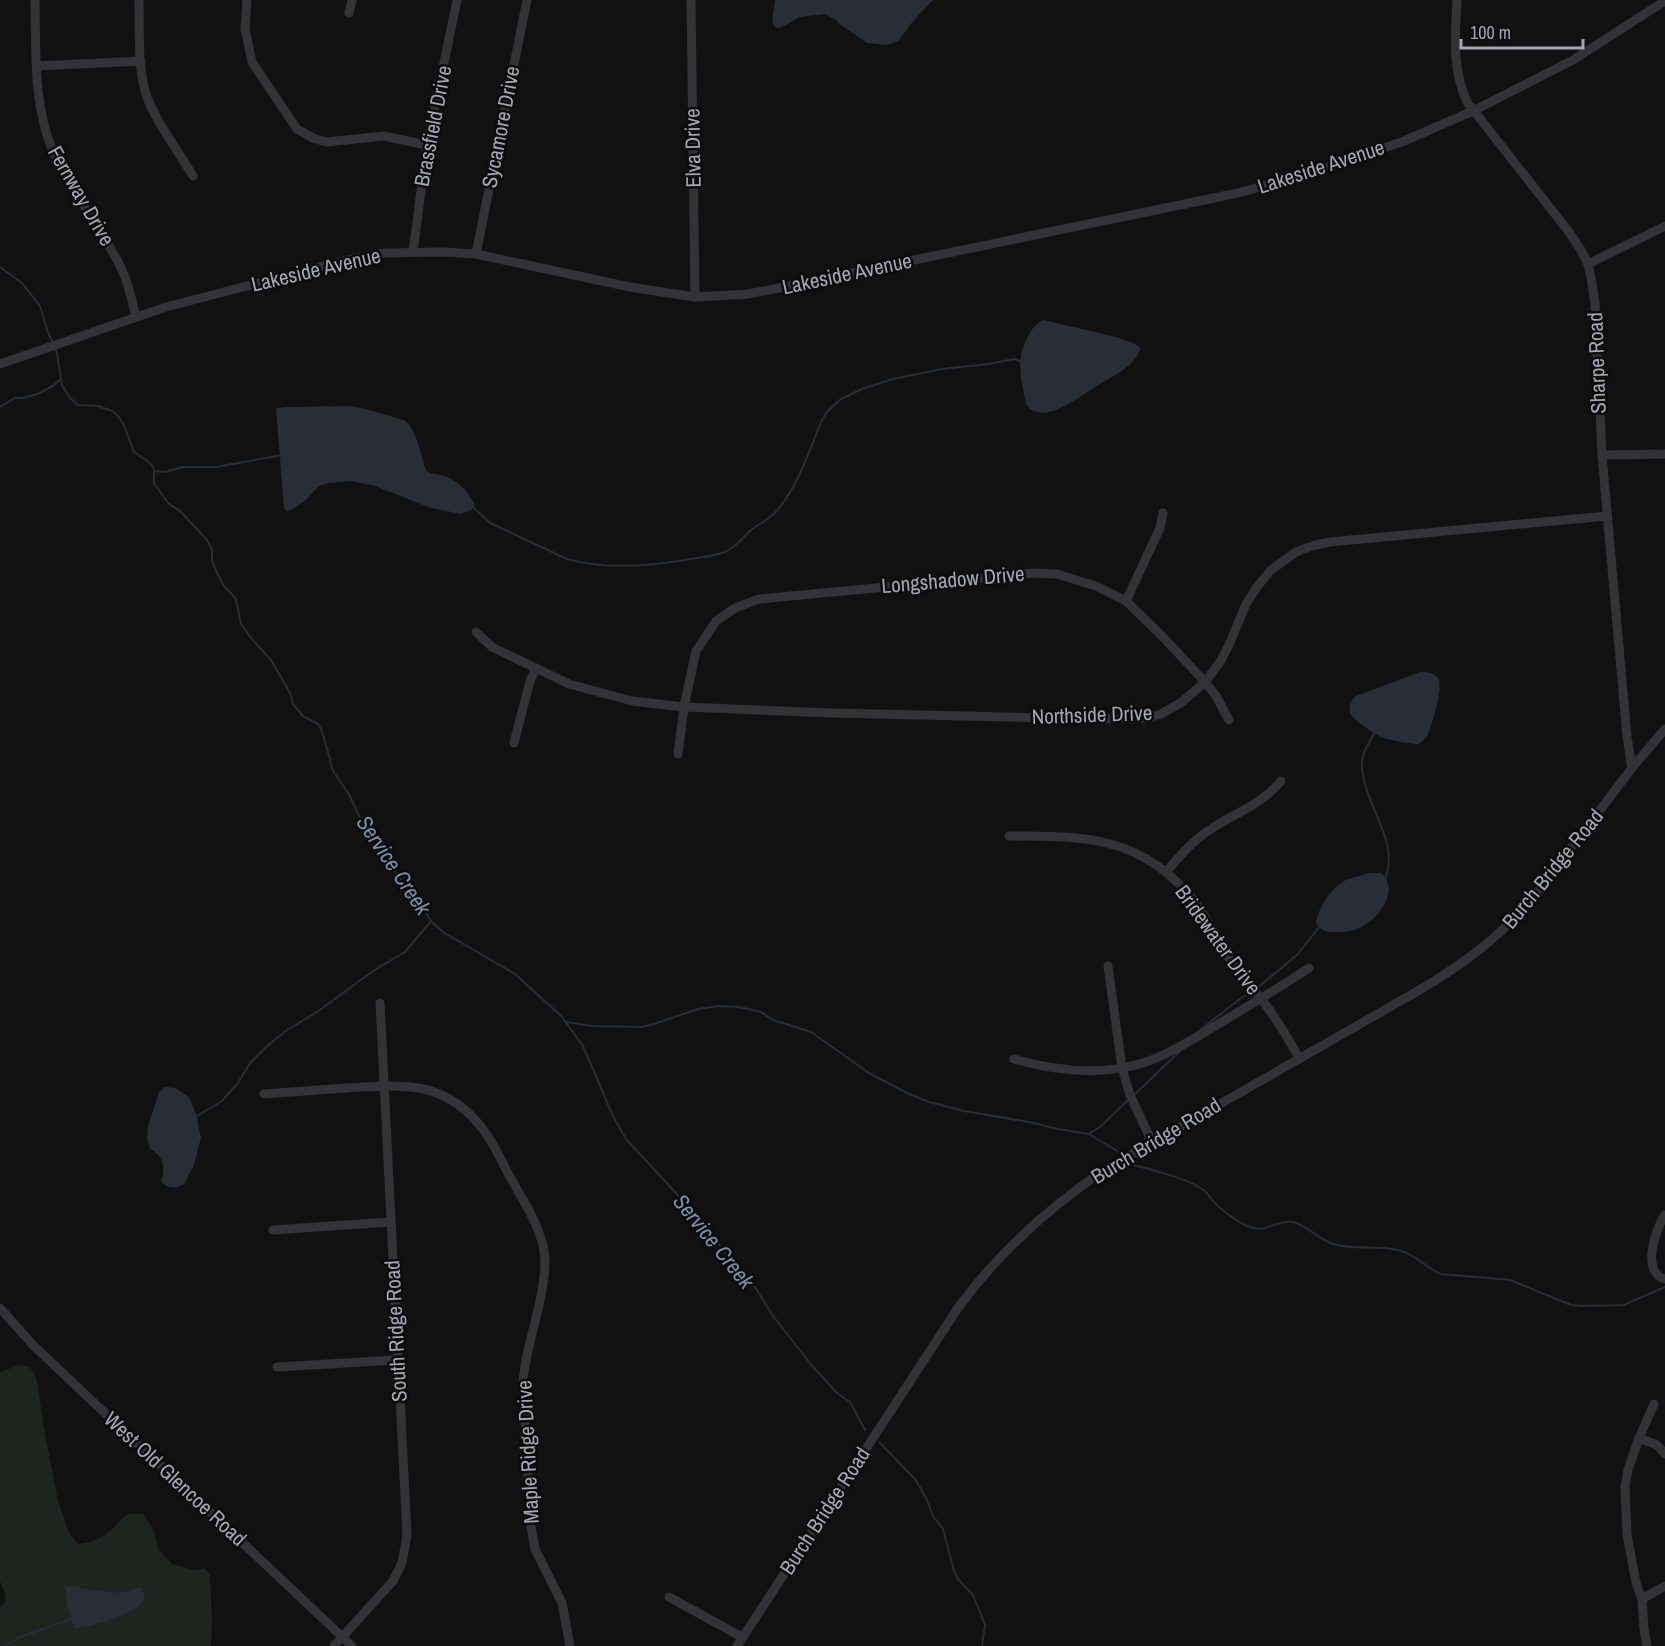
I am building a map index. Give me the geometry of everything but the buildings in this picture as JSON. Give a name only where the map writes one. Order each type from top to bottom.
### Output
[{"type":"street","name":"Fernway Drive","points":[[35,0],[37,66],[41,112],[46,132],[62,169],[117,259],[136,316]]},
{"type":"street","points":[[139,0],[141,61],[145,92],[193,176]]},
{"type":"street","points":[[247,0],[244,29],[252,62],[297,129],[315,139],[327,142],[384,136],[427,145]]},
{"type":"street","points":[[349,13],[352,0]]},
{"type":"street","name":"Brassfield Drive","points":[[413,252],[427,145],[458,0]]},
{"type":"street","name":"Sycamore Drive","points":[[476,254],[527,0]]},
{"type":"street","name":"Elva Drive","points":[[690,0],[695,297]]},
{"type":"street","name":"Sharpe Road","points":[[1457,0],[1456,64],[1464,96],[1473,111],[1569,232],[1581,250],[1592,283],[1607,516],[1627,738],[1632,768]]},
{"type":"street","name":"Lakeside Avenue","points":[[0,364],[136,316],[227,290],[385,253],[476,254],[630,287],[695,297],[748,294],[1259,188],[1404,141],[1473,111],[1573,60],[1665,1]]},
{"type":"street","points":[[37,66],[141,61]]},
{"type":"street","points":[[1587,264],[1665,226]]},
{"type":"street","points":[[1602,454],[1665,454]]},
{"type":"street","points":[[1126,601],[1160,528],[1163,513]]},
{"type":"street","name":"Northside Drive","points":[[476,632],[492,647],[569,684],[632,701],[684,707],[1088,719],[1147,718],[1161,714],[1182,702],[1205,682],[1220,662],[1246,604],[1257,587],[1272,570],[1296,552],[1330,542],[1607,516]]},
{"type":"street","name":"Longshadow Drive","points":[[678,753],[684,707],[696,651],[716,621],[735,608],[759,599],[1033,573],[1057,574],[1096,586],[1126,601],[1205,682],[1216,696],[1229,720]]},
{"type":"street","points":[[514,743],[530,681],[536,668]]},
{"type":"street","name":"Burch Bridge Road","points":[[737,1646],[958,1308],[989,1268],[1012,1244],[1059,1202],[1103,1171],[1456,968],[1493,939],[1529,903],[1632,768],[1665,729]]},
{"type":"street","points":[[1166,872],[1184,850],[1198,838],[1259,801],[1281,781]]},
{"type":"street","name":"Bridewater Drive","points":[[1009,836],[1061,836],[1102,841],[1131,851],[1166,872],[1196,904],[1229,958],[1244,980],[1262,999],[1299,1058]]},
{"type":"street","points":[[1108,966],[1122,1068],[1130,1095],[1152,1142]]},
{"type":"street","points":[[1014,1059],[1069,1071],[1122,1068],[1142,1063],[1169,1052],[1262,999],[1309,968]]},
{"type":"street","name":"South Ridge Road","points":[[334,1646],[393,1581],[406,1550],[406,1504],[380,1003]]},
{"type":"street","name":"Maple Ridge Drive","points":[[264,1094],[400,1085],[424,1089],[446,1097],[465,1110],[486,1134],[540,1233],[545,1259],[538,1311],[524,1364],[522,1382],[531,1527],[535,1549],[562,1603],[570,1646]]},
{"type":"street","points":[[1665,1215],[1656,1231],[1652,1250],[1654,1272],[1657,1276],[1665,1278]]},
{"type":"street","points":[[273,1230],[390,1222]]},
{"type":"street","name":"West Old Glencoe Road","points":[[0,1308],[65,1376],[352,1646]]},
{"type":"street","points":[[277,1367],[398,1360]]},
{"type":"street","points":[[1647,1646],[1642,1599],[1631,1562],[1625,1487],[1639,1438],[1654,1404]]},
{"type":"street","points":[[1639,1438],[1657,1445],[1665,1454]]},
{"type":"street","points":[[1642,1599],[1665,1586]]},
{"type":"street","points":[[669,1597],[742,1637]]},
{"type":"shaded area","points":[[775,0],[933,0],[899,40],[889,45],[867,43],[825,14],[800,17],[776,28],[772,22]]},
{"type":"shaded area","points":[[1043,320],[1116,337],[1141,348],[1132,362],[1120,372],[1068,404],[1050,412],[1041,413],[1026,404],[1020,365],[1022,350],[1030,332]]},
{"type":"shaded area","points":[[350,406],[408,423],[427,471],[450,478],[459,484],[475,505],[471,510],[461,514],[431,508],[375,486],[351,481],[319,486],[306,500],[287,511],[284,508],[276,408]]},
{"type":"shaded area","points":[[1420,672],[1436,676],[1440,688],[1430,729],[1419,744],[1381,737],[1350,713],[1351,703],[1356,696]]},
{"type":"shaded area","points":[[1369,873],[1381,873],[1387,880],[1388,896],[1380,912],[1366,924],[1353,930],[1332,932],[1320,928],[1316,923],[1319,912],[1332,891],[1347,879]]},
{"type":"shaded area","points":[[165,1087],[175,1088],[189,1097],[197,1116],[201,1137],[194,1165],[184,1184],[178,1187],[166,1186],[161,1181],[163,1171],[161,1158],[150,1149],[147,1139],[148,1126],[159,1092]]},
{"type":"shaded area","points":[[20,1365],[28,1366],[37,1380],[58,1501],[69,1533],[78,1544],[87,1543],[107,1534],[127,1515],[143,1514],[154,1530],[158,1549],[172,1564],[194,1570],[205,1569],[210,1575],[211,1646],[0,1646],[0,1608],[6,1596],[0,1581],[0,1372]]},
{"type":"shaded area","points":[[66,1587],[118,1592],[142,1587],[145,1597],[140,1605],[123,1615],[98,1624],[74,1628],[66,1597]]},
{"type":"waterway","name":"Service Creek","points":[[0,267],[22,283],[40,306],[53,343]]},
{"type":"waterway","name":"Service Creek","points":[[56,348],[62,385],[70,398],[78,405],[98,406],[118,416],[124,425],[134,452],[150,463],[154,469],[154,483],[168,503],[181,512],[207,540],[218,575],[236,599],[241,624],[271,660],[290,693],[293,704],[303,716],[318,724],[335,774],[350,796],[384,858],[404,883],[417,905],[443,932],[515,974],[561,1016],[583,1046],[613,1116],[626,1139],[699,1218],[726,1254],[750,1279],[773,1316],[813,1367],[837,1393],[850,1402],[865,1430]]},
{"type":"waterway","points":[[472,506],[490,523],[567,559],[597,565],[645,565],[718,554],[733,547],[780,507],[801,471],[822,420],[841,399],[893,379],[942,369],[1014,359],[1022,362]]},
{"type":"waterway","points":[[0,407],[15,398],[37,394],[61,379]]},
{"type":"waterway","points":[[154,471],[165,472],[183,467],[216,467],[282,455]]},
{"type":"waterway","points":[[1376,731],[1364,753],[1362,768],[1367,792],[1389,854],[1385,879]]},
{"type":"waterway","points":[[197,1116],[222,1101],[238,1083],[250,1063],[266,1047],[373,971],[405,952],[431,921]]},
{"type":"waterway","points":[[1256,989],[1297,955],[1320,926]]},
{"type":"waterway","points":[[1200,1030],[1251,992]]},
{"type":"waterway","points":[[566,1022],[592,1026],[642,1027],[698,1009],[719,1006],[739,1007],[761,1012],[773,1020],[811,1032],[869,1073],[929,1102],[964,1111],[1089,1134],[1119,1152]]},
{"type":"waterway","points":[[1134,1095],[1180,1051]]},
{"type":"waterway","points":[[1089,1134],[1101,1126],[1130,1098]]},
{"type":"waterway","points":[[1129,1164],[1169,1175],[1199,1187],[1225,1212],[1253,1228],[1293,1222],[1333,1244],[1401,1251],[1441,1274],[1510,1280],[1571,1305],[1624,1305],[1665,1287]]},
{"type":"waterway","name":"Service Creek","points":[[879,1442],[915,1479],[933,1516],[943,1529],[954,1571],[958,1579],[973,1595],[985,1625],[982,1646]]},
{"type":"waterway","points":[[5,1646],[20,1637],[74,1618]]}]
